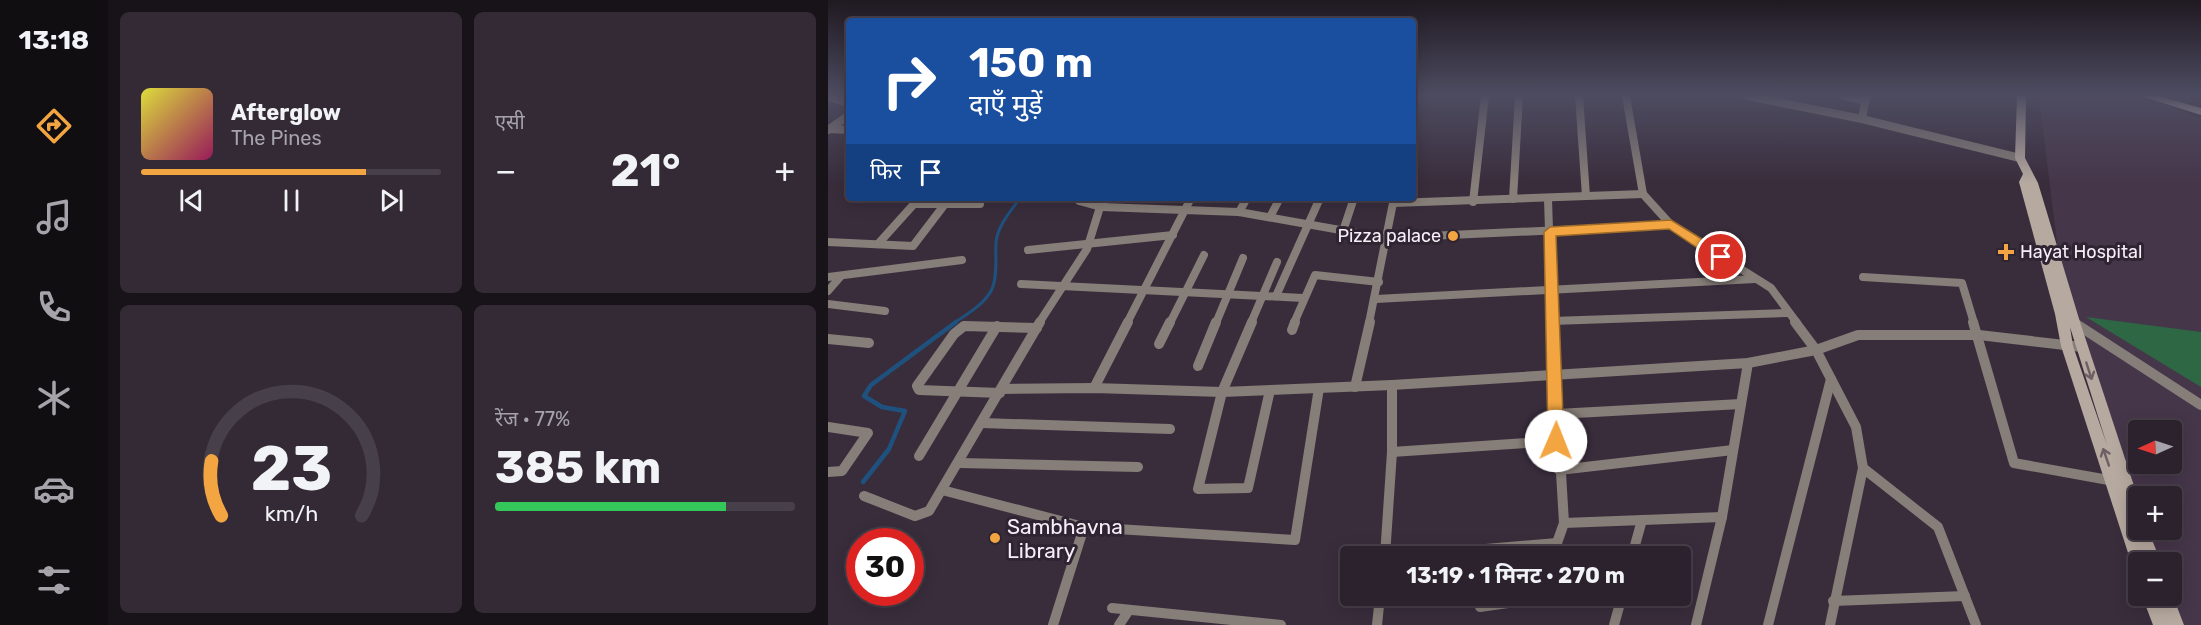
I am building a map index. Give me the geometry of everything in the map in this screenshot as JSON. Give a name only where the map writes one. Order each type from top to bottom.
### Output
[{"type":"main road","points":[[2021,125],[2020,158],[2027,176],[2033,183],[2038,218],[2059,288],[2074,322],[2128,498]]},
{"type":"main road","points":[[2059,288],[2067,346],[2114,481],[2128,508]]},
{"type":"main road","points":[[2154,606],[2161,625]]},
{"type":"main road","points":[[2169,606],[2176,625]]},
{"type":"street","points":[[1473,202],[1482,125]]},
{"type":"street","points":[[1513,199],[1517,125]]},
{"type":"street","points":[[1581,125],[1586,196]]},
{"type":"street","points":[[1631,125],[1643,194],[1671,225],[1772,288],[1816,350],[1856,427],[1863,468],[1833,601],[1830,625]]},
{"type":"street","points":[[1887,125],[2020,158]]},
{"type":"street","points":[[828,129],[846,130]]},
{"type":"street","points":[[1355,387],[1376,299],[1385,238],[1394,201],[1473,202],[1643,194]]},
{"type":"street","points":[[1522,546],[1557,543],[1564,523],[1556,441],[1557,414],[1553,374],[1548,199]]},
{"type":"street","points":[[1078,201],[1239,212],[1385,238],[1671,225]]},
{"type":"street","points":[[1094,388],[1142,290],[1190,201]]},
{"type":"street","points":[[1239,212],[1245,201]]},
{"type":"street","points":[[1270,217],[1278,201]]},
{"type":"street","points":[[1276,296],[1319,201]]},
{"type":"street","points":[[1343,231],[1353,201]]},
{"type":"street","points":[[864,496],[915,516],[929,511],[1060,287],[1074,272],[1090,242],[1104,202]]},
{"type":"street","points":[[828,242],[914,246],[945,204]]},
{"type":"street","points":[[878,244],[910,206],[980,204]]},
{"type":"street","points":[[1028,250],[1173,235]]},
{"type":"street","points":[[1159,344],[1183,292],[1204,255]]},
{"type":"street","points":[[1198,366],[1243,258]]},
{"type":"street","points":[[828,277],[962,260]]},
{"type":"street","points":[[1270,390],[1248,488],[1198,489],[1222,392],[1277,262]]},
{"type":"street","points":[[1292,330],[1303,298],[1315,275],[1379,282]]},
{"type":"street","points":[[828,291],[841,276]]},
{"type":"street","points":[[1863,277],[1962,283],[1979,335],[2014,463],[2114,481]]},
{"type":"street","points":[[1376,299],[1755,279]]},
{"type":"street","points":[[1021,284],[1303,298]]},
{"type":"street","points":[[828,304],[885,311]]},
{"type":"street","points":[[1552,321],[1788,313]]},
{"type":"street","points":[[2061,314],[2201,405]]},
{"type":"street","points":[[1037,328],[969,325],[957,331],[917,386],[919,390],[1001,391],[1094,388],[1222,392],[1392,385],[1748,363],[1816,350],[1858,335],[1979,335],[2082,348]]},
{"type":"street","points":[[919,456],[997,326]]},
{"type":"street","points":[[828,339],[869,343]]},
{"type":"street","points":[[1696,625],[1722,517],[1748,363]]},
{"type":"street","points":[[1768,625],[1831,379]]},
{"type":"street","points":[[1386,546],[1392,452],[1392,385]]},
{"type":"street","points":[[942,490],[1084,527],[1295,540],[1319,388]]},
{"type":"street","points":[[1557,414],[1741,404]]},
{"type":"street","points":[[982,423],[1170,429]]},
{"type":"street","points":[[828,427],[868,433],[842,471],[828,472]]},
{"type":"street","points":[[1392,452],[1556,441]]},
{"type":"street","points":[[1559,470],[1733,450]]},
{"type":"street","points":[[959,463],[1138,466]]},
{"type":"street","points":[[1863,468],[1938,527],[1976,625]]},
{"type":"street","points":[[1564,523],[1722,517]]},
{"type":"street","points":[[1635,546],[1642,520]]},
{"type":"street","points":[[1053,625],[1084,527]]},
{"type":"street","points":[[1833,601],[1965,596]]},
{"type":"street","points":[[1377,625],[1379,606]]},
{"type":"street","points":[[1480,607],[1487,606]]},
{"type":"street","points":[[1614,625],[1619,606]]},
{"type":"street","points":[[1112,608],[1281,625]]},
{"type":"street","points":[[1119,625],[1129,610]]},
{"type":"shaded area","points":[[2043,125],[2201,125],[2201,625],[2180,625],[2173,606],[2182,606],[2182,552],[2153,552],[2149,540],[2182,540],[2182,486],[2129,486],[2066,316]]},
{"type":"green space","points":[[2086,317],[2201,332],[2201,387]]},
{"type":"waterway","points":[[954,323],[980,304],[992,289],[996,272],[997,237],[1005,219],[1018,201]]},
{"type":"waterway","points":[[863,482],[889,449],[905,411],[882,407],[864,396],[871,385],[956,322]]},
{"type":"place","name":"Pizza palace","points":[[1453,236]]},
{"type":"place","name":"Hayat Hospital","points":[[2006,252]]},
{"type":"place","name":"Sambhavna Library","points":[[995,538]]},
{"type":"route","points":[[1556,441],[1550,232],[1671,225],[1721,257]]}]
